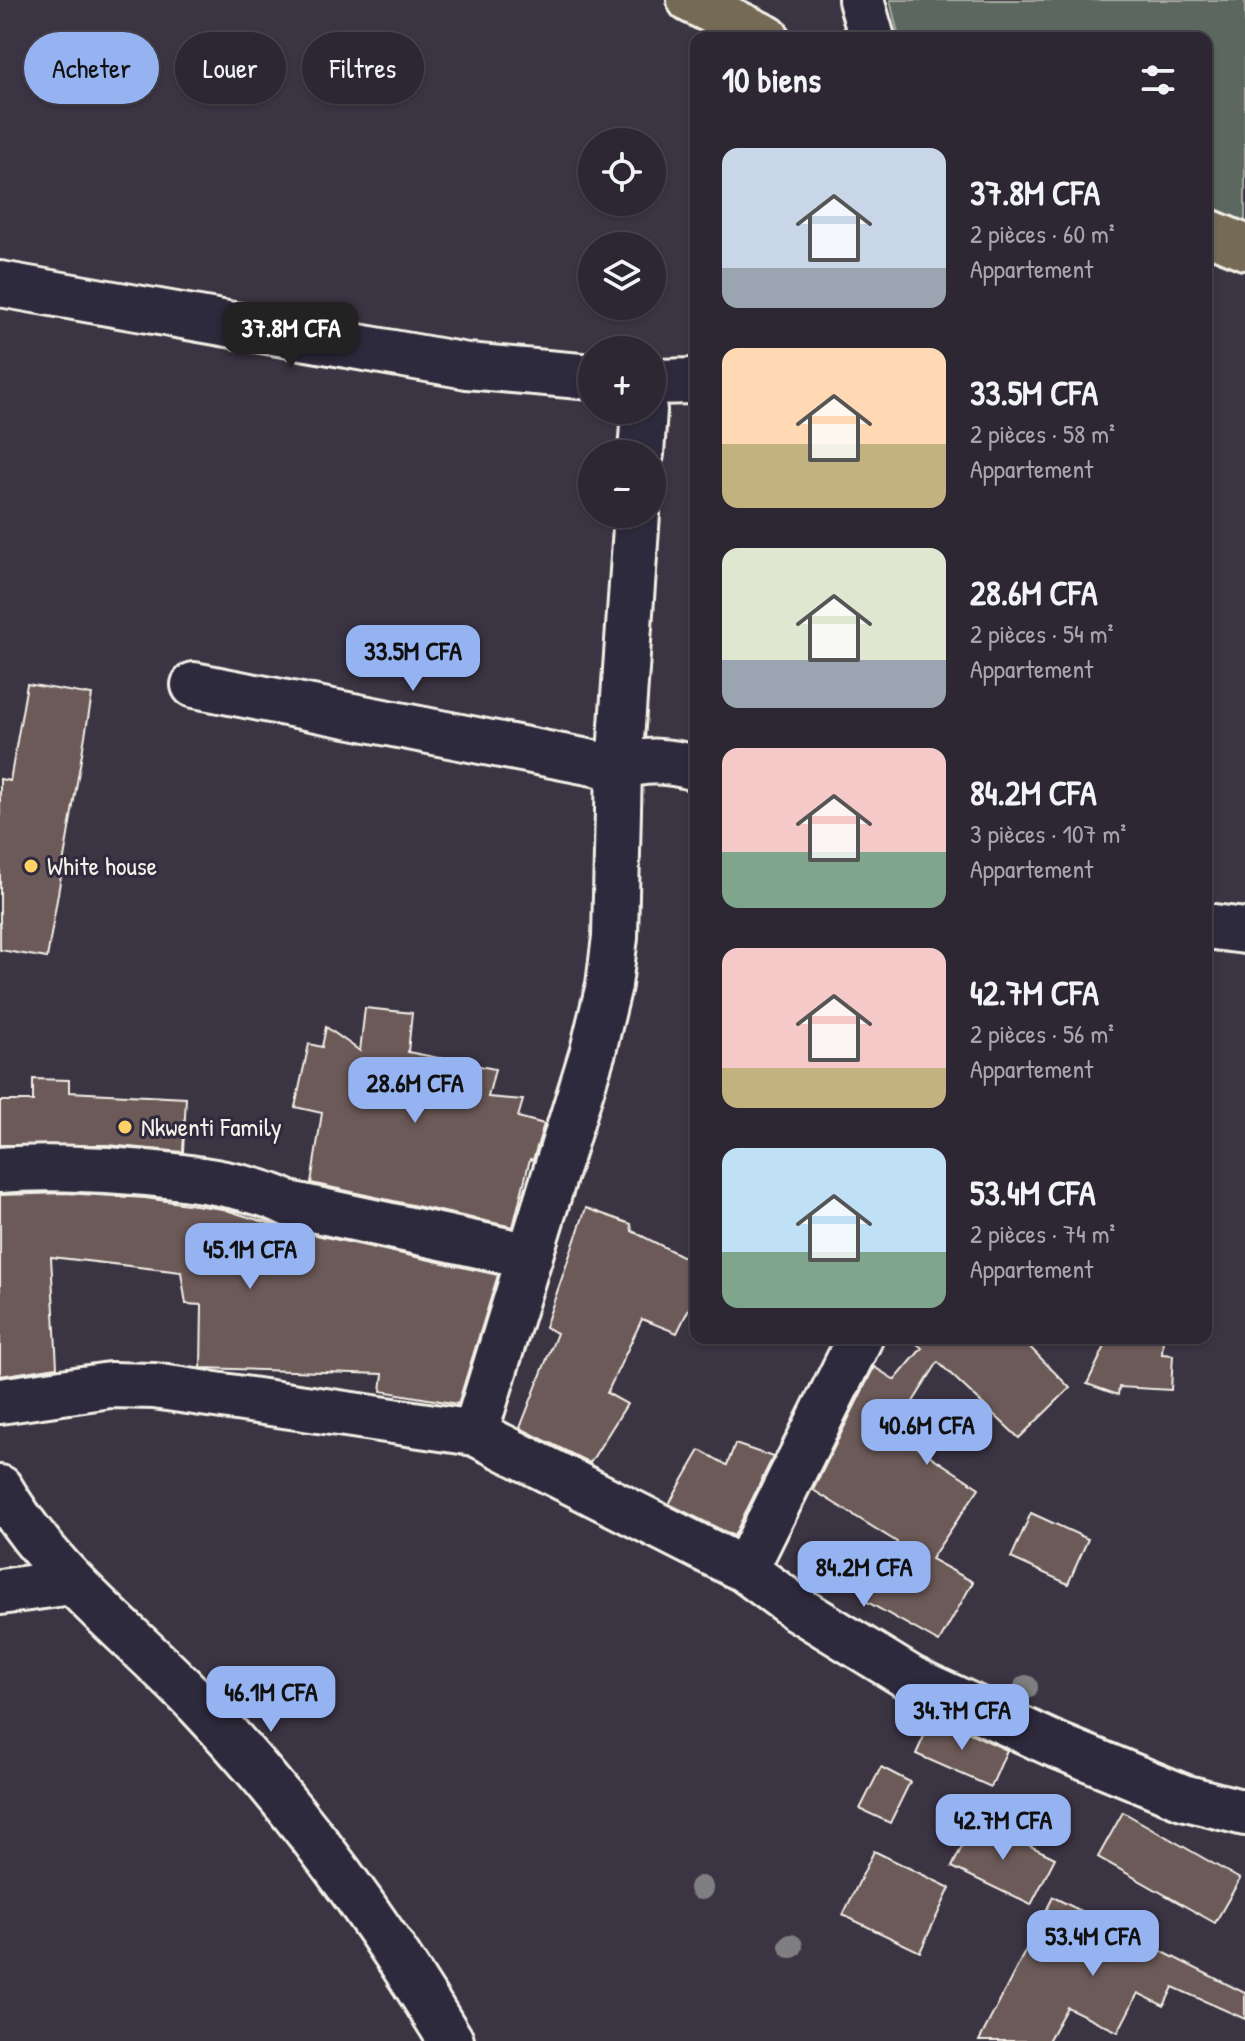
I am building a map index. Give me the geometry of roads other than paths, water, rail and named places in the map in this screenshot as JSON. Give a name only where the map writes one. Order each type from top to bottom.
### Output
[{"type":"main road","points":[[690,0],[755,32]]},
{"type":"main road","points":[[1212,233],[1245,247]]},
{"type":"street","points":[[861,0],[870,32]]},
{"type":"street","points":[[0,284],[467,366],[578,376]]},
{"type":"street","points":[[666,382],[690,381]]},
{"type":"street","points":[[475,1433],[593,1051],[609,985],[615,937],[619,768],[636,528]]},
{"type":"street","points":[[194,685],[619,768],[635,762],[666,760],[690,766]]},
{"type":"street","points":[[1212,927],[1245,931]]},
{"type":"street","points":[[0,1170],[65,1168],[137,1174],[265,1192],[289,1204],[530,1256]]},
{"type":"street","points":[[745,1570],[857,1344]]},
{"type":"street","points":[[0,1401],[110,1385],[154,1386],[475,1433],[745,1570],[798,1609],[912,1679],[1051,1743],[1183,1797],[1245,1813]]},
{"type":"street","points":[[0,1488],[72,1582],[199,1705],[275,1788],[356,1895],[451,2041]]},
{"type":"street","points":[[0,1592],[72,1582]]},
{"type":"place","name":"White house","points":[[31,866]]},
{"type":"place","name":"Nkwenti Family","points":[[125,1127]]}]
